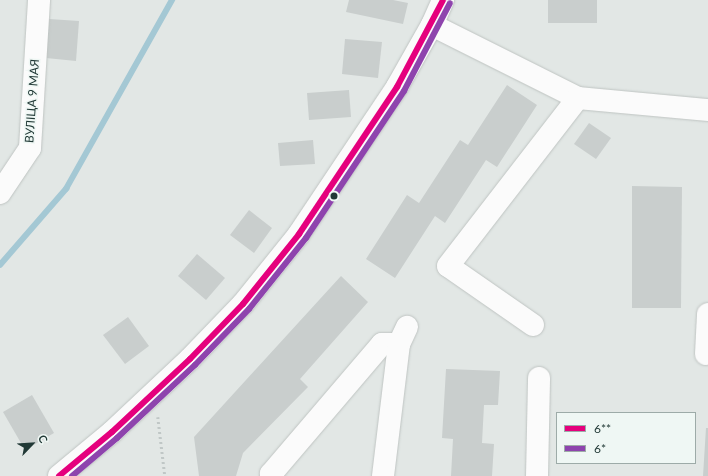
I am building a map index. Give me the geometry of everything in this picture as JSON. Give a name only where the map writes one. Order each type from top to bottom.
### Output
[{"type":"street","name":"ВУЛІЦА 9 МАЯ","points":[[1,190],[30,148],[39,0]]},
{"type":"street","points":[[59,476],[155,392],[243,304],[299,234],[397,88],[432,25],[443,0]]},
{"type":"street","points":[[432,25],[578,98],[708,110]]},
{"type":"street","points":[[533,325],[448,266],[578,98]]},
{"type":"street","points":[[706,354],[708,314]]},
{"type":"street","points":[[273,476],[271,474],[382,344],[403,335],[383,476]]},
{"type":"street","points":[[537,476],[539,378]]},
{"type":"path","points":[[155,392],[165,476]]},
{"type":"building","points":[[349,0],[393,0],[408,3],[403,24],[346,12]]},
{"type":"building","points":[[548,0],[597,0],[597,23],[548,23]]},
{"type":"building","points":[[49,19],[79,21],[76,61],[46,58]]},
{"type":"building","points":[[345,39],[382,42],[378,78],[342,74]]},
{"type":"building","points":[[507,85],[537,105],[497,167],[486,160],[445,223],[435,216],[395,278],[366,259],[407,195],[419,203],[460,140],[468,145]]},
{"type":"building","points":[[349,90],[351,117],[309,120],[307,93]]},
{"type":"building","points":[[589,123],[611,138],[596,159],[574,144]]},
{"type":"building","points":[[313,140],[315,164],[280,166],[278,143]]},
{"type":"building","points":[[632,186],[682,187],[681,308],[632,308]]},
{"type":"building","points":[[249,210],[272,228],[254,253],[230,235]]},
{"type":"building","points":[[197,254],[225,278],[206,300],[178,276]]},
{"type":"building","points":[[341,276],[368,302],[300,379],[308,387],[243,453],[236,476],[199,476],[194,437]]},
{"type":"building","points":[[128,317],[149,346],[125,364],[103,335]]},
{"type":"building","points":[[446,369],[500,371],[498,405],[484,405],[482,443],[494,444],[492,476],[451,476],[453,439],[442,438]]},
{"type":"building","points":[[32,395],[54,433],[25,450],[3,412]]},
{"type":"building","points":[[706,428],[708,428],[708,476],[703,476]]},
{"type":"waterway","points":[[0,265],[66,189],[172,0]]},
{"type":"transit line","name":"6**","points":[[59,476],[112,432],[190,359],[243,304],[299,234],[397,87],[443,0]]},
{"type":"transit line","name":"6*","points":[[72,476],[117,438],[195,365],[249,309],[306,238],[404,91],[450,3]]}]
